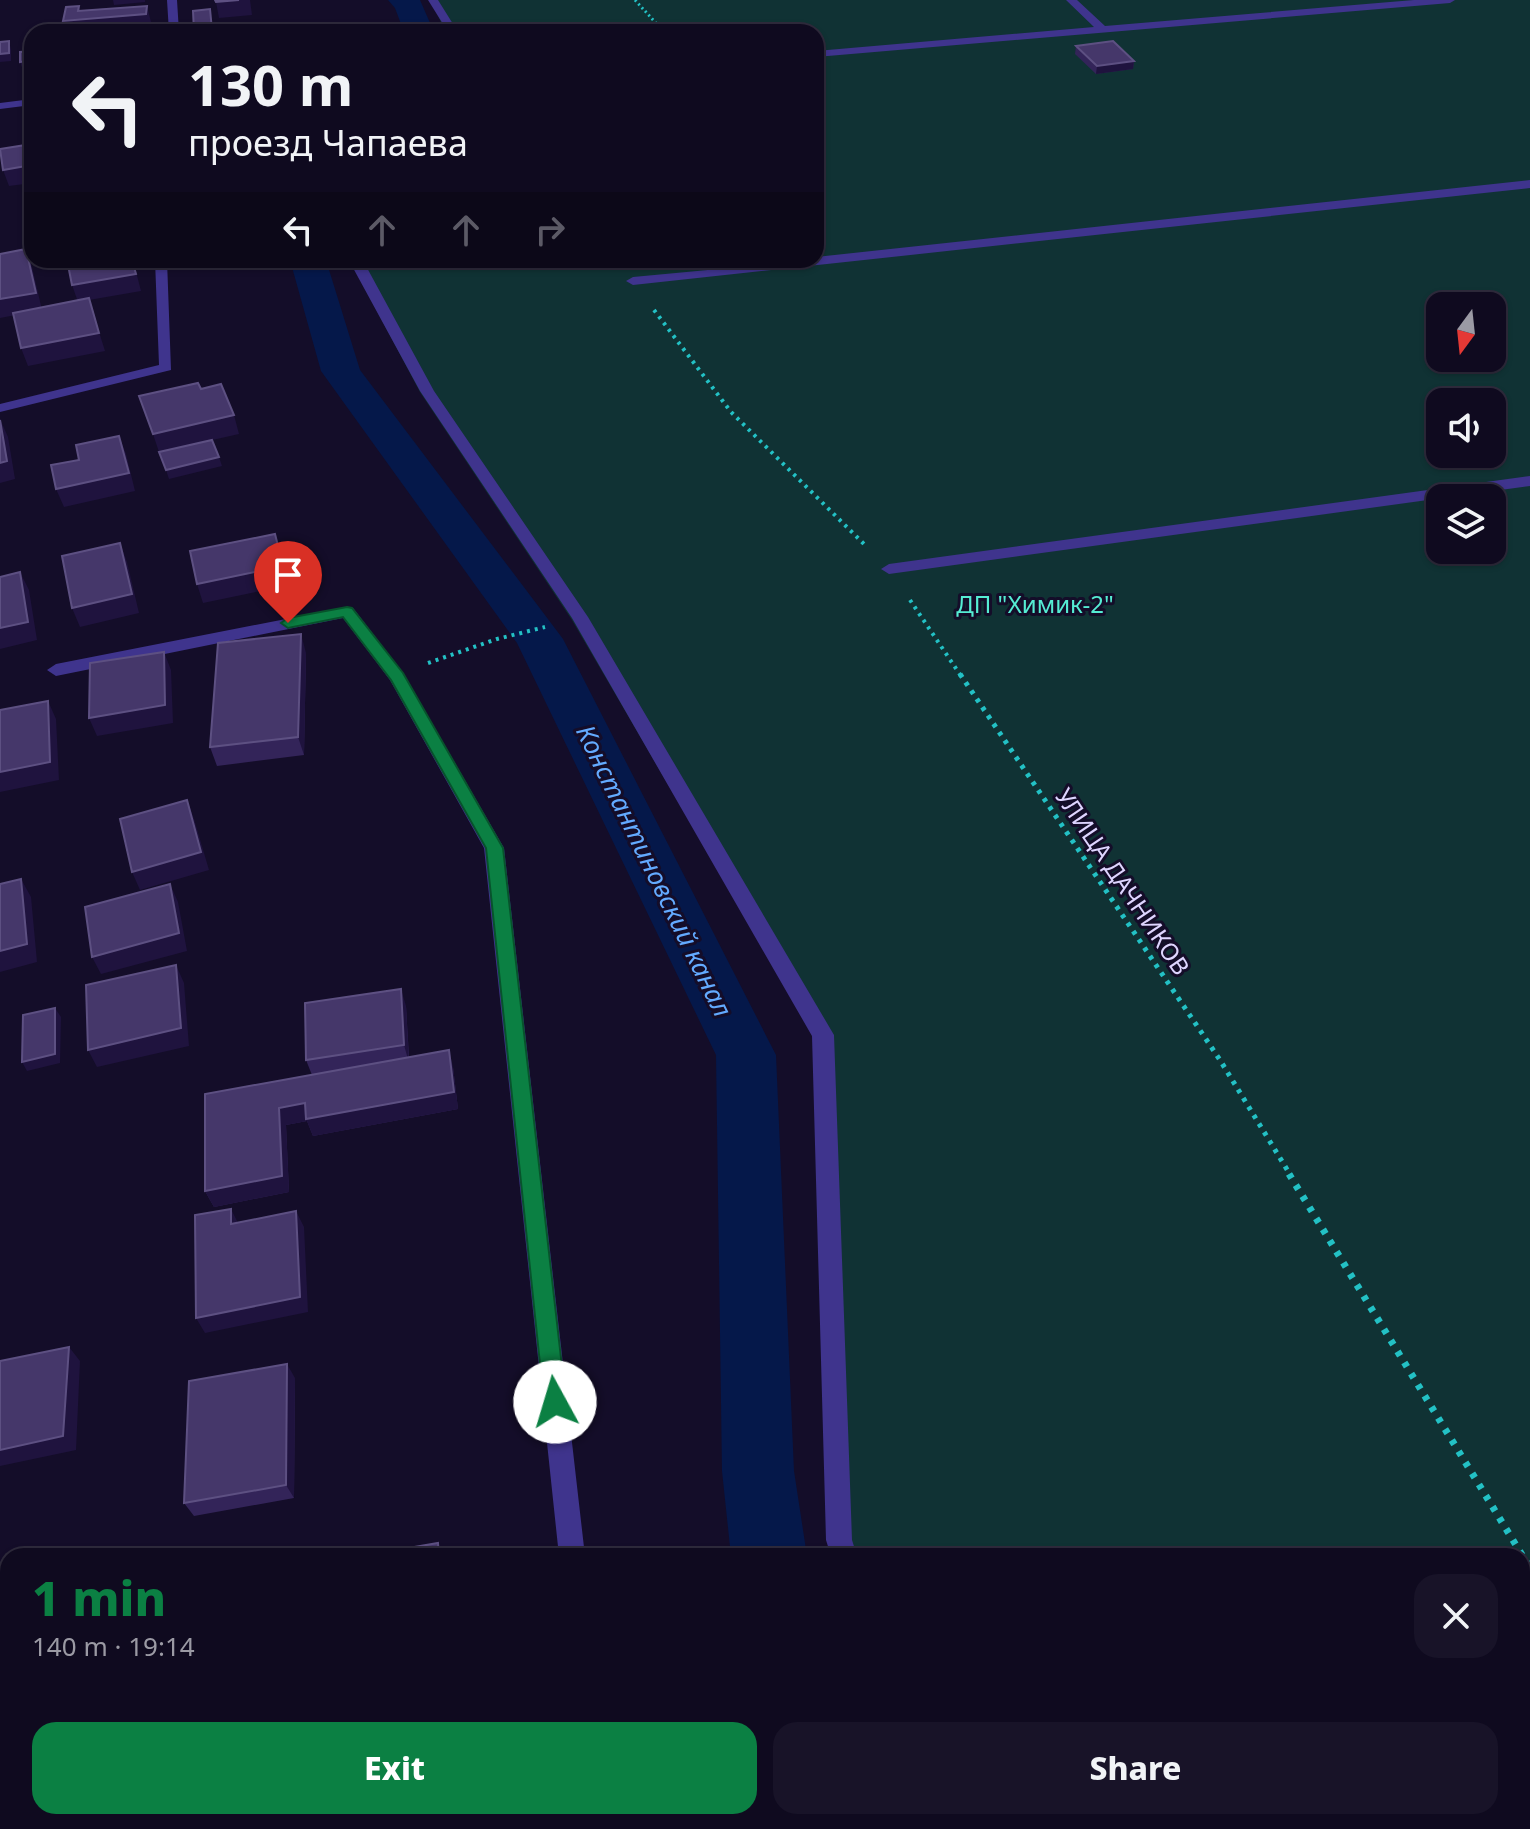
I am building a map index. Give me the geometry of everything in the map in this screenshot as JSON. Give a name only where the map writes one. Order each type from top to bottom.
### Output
[{"type":"street","points":[[172,0],[174,24]]},
{"type":"street","points":[[433,0],[448,24]]},
{"type":"street","points":[[1071,0],[1102,29]]},
{"type":"street","points":[[824,53],[1450,0]]},
{"type":"street","points":[[0,106],[24,103]]},
{"type":"street","points":[[824,260],[1530,184]]},
{"type":"street","points":[[0,408],[166,367],[161,268]]},
{"type":"street","points":[[360,268],[427,391],[580,617],[823,1035],[842,1548]]},
{"type":"street","points":[[633,281],[753,268]]},
{"type":"street","points":[[889,569],[1530,481]]},
{"type":"street","points":[[56,670],[347,612],[397,677],[494,848],[571,1548]]},
{"type":"path","points":[[635,0],[657,24]]},
{"type":"path","name":"УЛИЦА ДАЧНИКОВ","points":[[633,281],[731,412],[889,569],[1220,1060],[1518,1548]]},
{"type":"path","points":[[397,677],[497,639],[558,623]]},
{"type":"green space","name":"ДП \"Химик-2\"","points":[[430,0],[1530,0],[1530,1548],[833,1548],[815,1036],[572,620],[420,392],[354,268],[824,268],[824,24],[442,24]]},
{"type":"building","points":[[79,6],[78,11],[147,6],[146,14],[63,21],[66,7]]},
{"type":"building","points":[[210,9],[211,24],[194,24],[193,11]]},
{"type":"building","points":[[9,41],[9,53],[0,54],[0,42]]},
{"type":"building","points":[[1113,41],[1134,61],[1097,66],[1076,46]]},
{"type":"building","points":[[24,145],[24,166],[3,170],[0,149]]},
{"type":"building","points":[[24,249],[24,268],[30,268],[36,293],[0,299],[0,254]]},
{"type":"building","points":[[69,268],[134,268],[136,274],[72,285]]},
{"type":"building","points":[[89,298],[99,333],[21,348],[13,313]]},
{"type":"building","points":[[198,383],[201,389],[221,384],[234,415],[153,434],[139,396]]},
{"type":"building","points":[[0,420],[7,461],[0,463]]},
{"type":"building","points":[[119,436],[129,473],[56,489],[51,465],[79,460],[76,445]]},
{"type":"building","points":[[212,440],[219,457],[166,470],[159,452]]},
{"type":"building","points":[[275,534],[283,566],[197,584],[190,551]]},
{"type":"building","points":[[120,543],[132,594],[72,608],[62,556]]},
{"type":"building","points":[[20,572],[28,622],[0,628],[0,577]]},
{"type":"building","points":[[301,634],[298,737],[210,747],[218,643]]},
{"type":"building","points":[[164,652],[165,705],[89,718],[90,663]]},
{"type":"building","points":[[48,701],[50,762],[0,772],[0,710]]},
{"type":"building","points":[[187,800],[201,852],[132,872],[120,819]]},
{"type":"building","points":[[21,879],[27,944],[0,951],[0,884]]},
{"type":"building","points":[[170,884],[179,933],[92,957],[85,907]]},
{"type":"building","points":[[176,965],[181,1028],[88,1050],[86,985]]},
{"type":"building","points":[[401,989],[404,1045],[306,1060],[305,1003]]},
{"type":"building","points":[[55,1008],[55,1054],[22,1062],[23,1015]]},
{"type":"building","points":[[449,1050],[454,1092],[306,1119],[305,1103],[279,1108],[282,1176],[205,1191],[205,1094]]},
{"type":"building","points":[[231,1209],[231,1224],[296,1211],[300,1297],[196,1318],[195,1215]]},
{"type":"building","points":[[69,1347],[63,1436],[0,1450],[0,1361]]},
{"type":"building","points":[[287,1364],[286,1485],[184,1503],[189,1381]]},
{"type":"building","points":[[438,1543],[438,1548],[409,1548]]},
{"type":"waterway","name":"Константиновский канал","points":[[402,0],[408,4],[416,24]]},
{"type":"waterway","name":"Константиновский канал","points":[[310,268],[341,371],[539,639],[746,1055],[758,1471],[768,1548]]},
{"type":"route","points":[[288,623],[347,612],[397,677],[494,848],[555,1402]]}]
